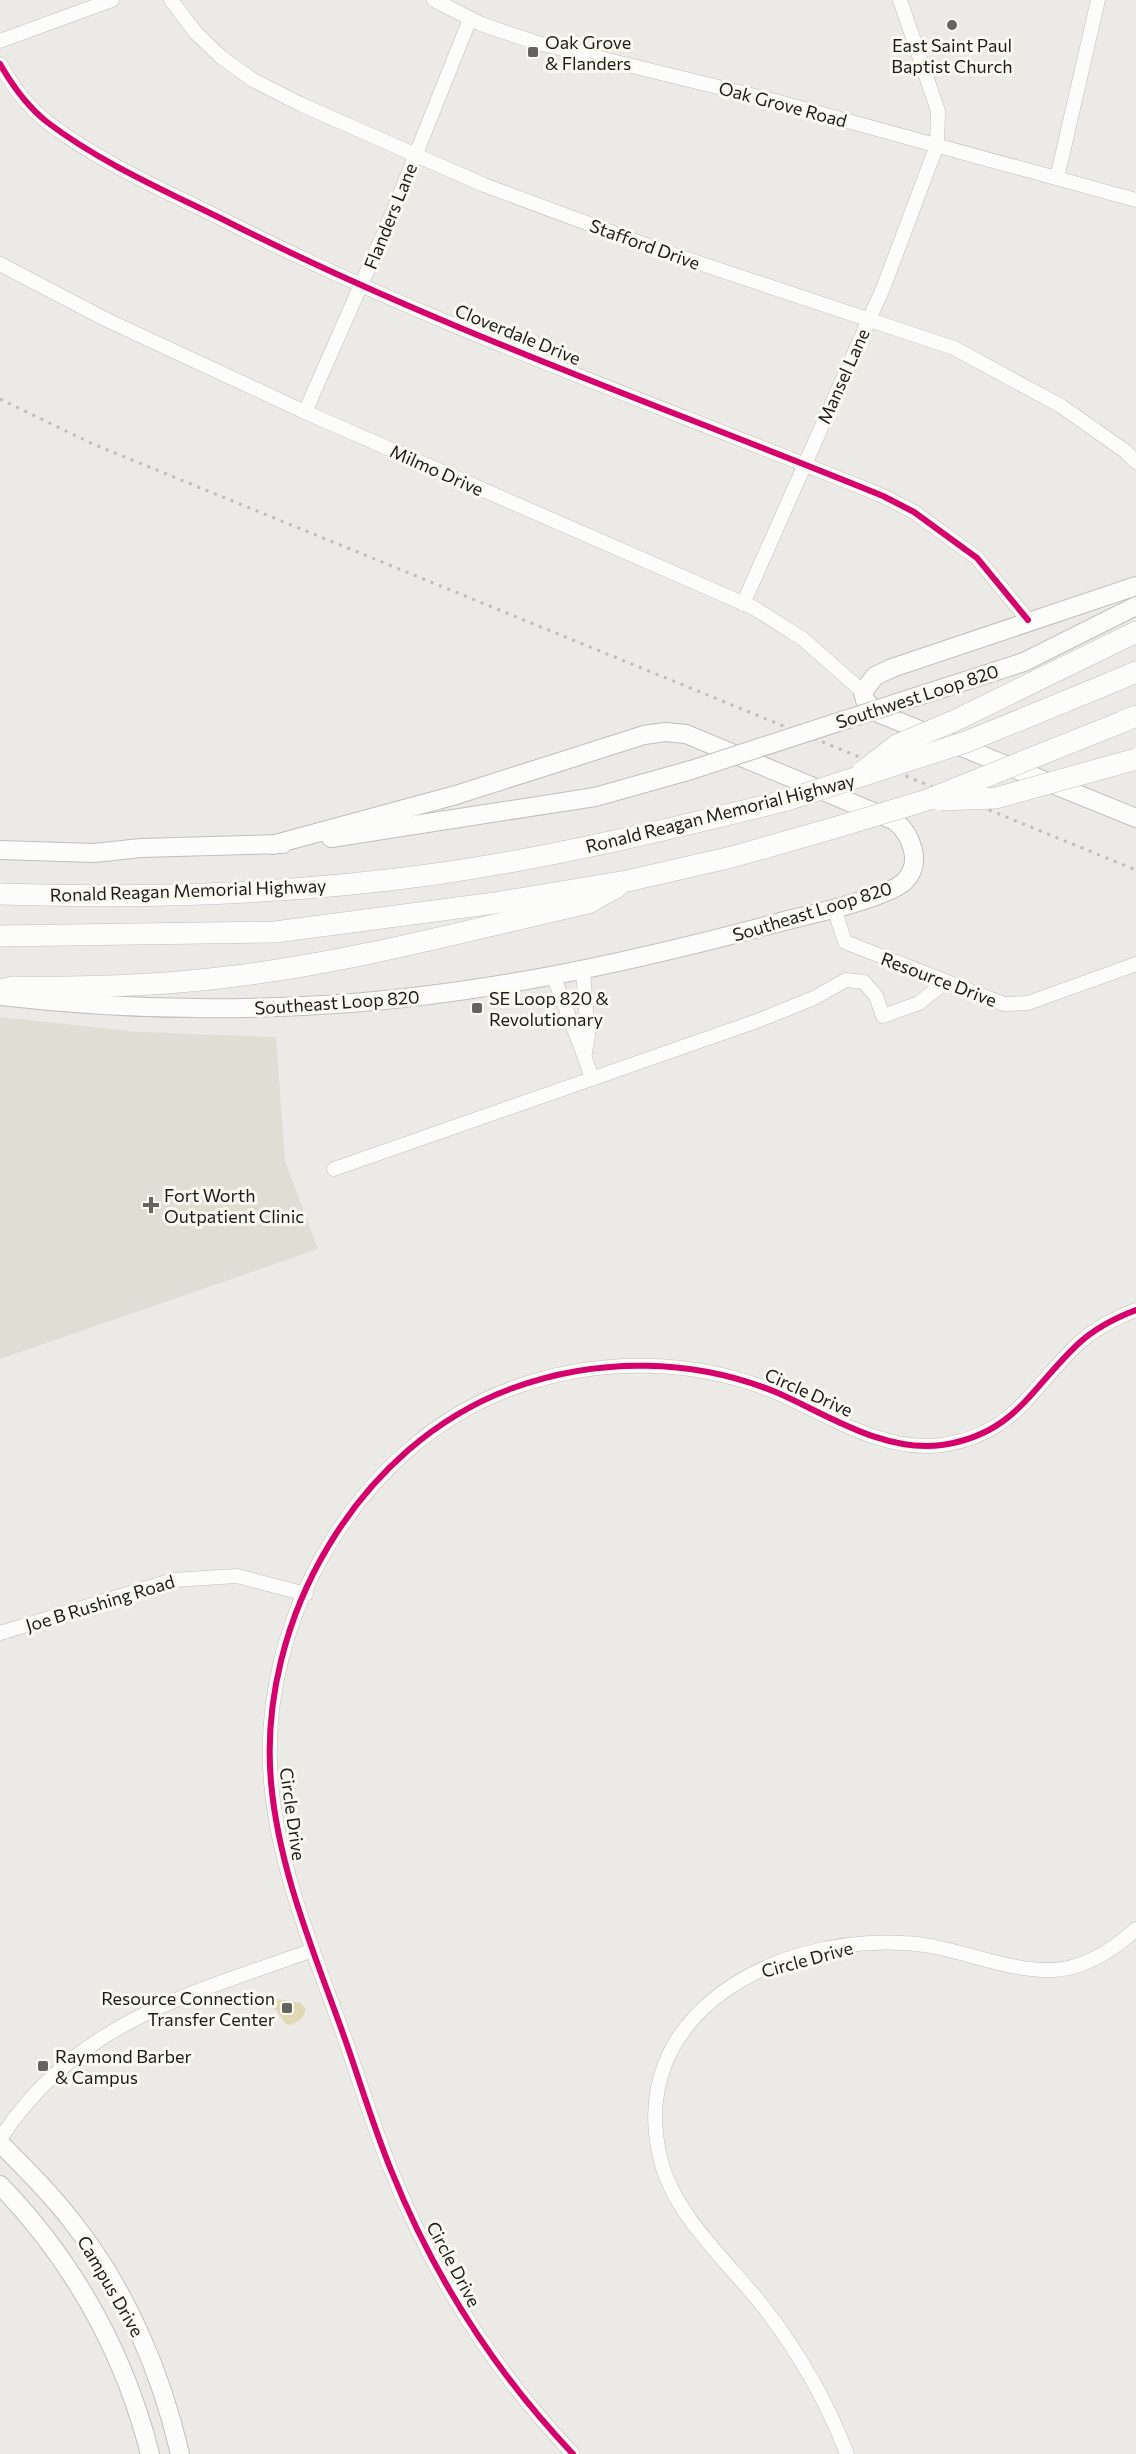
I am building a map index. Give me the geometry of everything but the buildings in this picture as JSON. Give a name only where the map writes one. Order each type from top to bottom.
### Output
[{"type":"highway","points":[[850,781],[897,745],[954,721],[1136,632]]},
{"type":"highway","name":"Ronald Reagan Memorial Highway","points":[[0,894],[93,896],[250,892],[434,874],[586,848],[787,800],[850,781],[966,742],[1136,672]]},
{"type":"highway","points":[[0,936],[275,932],[495,903],[627,881],[732,857],[927,800],[1129,719]]},
{"type":"highway","points":[[927,800],[996,798],[1136,759]]},
{"type":"highway","points":[[0,990],[13,987],[109,987],[166,984],[291,968],[588,903],[627,881]]},
{"type":"main road","points":[[1136,586],[1028,620],[892,668],[875,676],[863,692],[865,700],[878,713],[1136,818]]},
{"type":"main road","name":"Southwest Loop 820","points":[[691,770],[1024,662],[1136,606]]},
{"type":"main road","name":"Southeast Loop 820","points":[[0,996],[157,1009],[223,1009],[432,996],[584,971],[670,952],[834,908],[897,887],[906,880],[912,870],[914,856],[905,830],[882,815],[686,734],[665,732],[644,735],[398,812],[272,845]]},
{"type":"main road","name":"Southeast Loop 820","points":[[0,850],[94,853],[141,848],[272,845],[355,836],[595,796],[691,770]]},
{"type":"main road","name":"Campus Drive","points":[[0,2141],[75,2224],[108,2273],[140,2333],[164,2398],[180,2454]]},
{"type":"main road","name":"Campus Drive","points":[[0,2185],[49,2240],[95,2310],[127,2383],[150,2454]]},
{"type":"street","points":[[0,41],[112,0]]},
{"type":"street","name":"Stafford Drive","points":[[171,0],[176,10],[213,49],[253,80],[484,185],[657,249],[954,348],[1061,406],[1125,451],[1136,462]]},
{"type":"street","name":"Oak Grove Road","points":[[434,0],[470,19],[534,42],[706,83],[1136,200]]},
{"type":"street","name":"Mansel Lane","points":[[743,604],[868,321],[937,145],[938,111],[900,0]]},
{"type":"street","points":[[1057,178],[1098,0]]},
{"type":"street","name":"Flanders Lane","points":[[306,412],[362,285],[470,19]]},
{"type":"street","name":"Cloverdale Drive","points":[[0,64],[28,103],[44,120],[69,137],[131,173],[277,247],[440,319],[883,496],[914,512],[977,558],[1028,620]]},
{"type":"street","name":"Milmo Drive","points":[[0,264],[107,320],[306,412],[770,616],[803,639],[863,692]]},
{"type":"street","name":"Resource Drive","points":[[834,908],[845,942],[1004,1004],[1018,1005],[1136,964]]},
{"type":"street","points":[[584,971],[588,1035],[585,1053]]},
{"type":"street","points":[[554,977],[576,1039],[585,1053],[592,1079]]},
{"type":"street","points":[[334,1169],[757,1021],[814,998],[846,980],[864,982],[876,996],[883,1016],[920,1003],[945,982]]},
{"type":"street","name":"Circle Drive","points":[[573,2454],[521,2395],[490,2354],[436,2266],[392,2172],[282,1856],[271,1780],[270,1740],[277,1677],[296,1615],[306,1594],[337,1534],[380,1477],[403,1454],[452,1418],[509,1389],[540,1379],[602,1367],[651,1366],[699,1370],[771,1391],[874,1436],[902,1443],[938,1446],[965,1440],[1004,1422],[1020,1409],[1079,1343],[1116,1318],[1136,1310]]},
{"type":"street","name":"Joe B Rushing Road","points":[[0,1634],[173,1580],[237,1576],[306,1594]]},
{"type":"street","name":"Circle Drive","points":[[847,2454],[832,2415],[790,2343],[693,2221],[675,2195],[663,2169],[656,2140],[654,2112],[658,2083],[672,2049],[704,2005],[729,1986],[758,1970],[793,1959],[861,1944],[908,1943],[943,1948],[1032,1970],[1057,1970],[1098,1958],[1113,1950],[1136,1929]]},
{"type":"street","points":[[0,2141],[57,2070],[115,2028],[177,1999],[313,1950]]},
{"type":"shaded area","name":"Fort Worth Outpatient Clinic","points":[[0,1017],[139,1032],[276,1037],[285,1161],[318,1249],[0,1359]]},
{"type":"shaded area","points":[[272,1998],[301,2003],[306,2010],[302,2018],[292,2025],[286,2024],[270,2002]]},
{"type":"railway","points":[[0,399],[93,444],[1136,870]]},
{"type":"cycle path","points":[[0,64],[33,110],[68,137],[159,188],[309,262],[553,366],[883,496],[914,512],[977,558],[1028,620]]},
{"type":"cycle path","points":[[573,2454],[545,2423],[492,2356],[468,2321],[426,2247],[385,2154],[300,1914],[275,1816],[271,1782],[271,1721],[281,1660],[301,1601],[329,1546],[365,1495],[408,1451],[458,1414],[513,1388],[578,1371],[612,1367],[680,1368],[746,1381],[878,1438],[920,1446],[942,1445],[987,1431],[1004,1420],[1085,1338],[1105,1324],[1136,1310]]},
{"type":"place","name":"East Saint Paul Baptist Church","points":[[952,25]]},
{"type":"place","name":"Oak Grove & Flanders","points":[[533,52]]},
{"type":"place","name":"SE Loop 820 & Revolutionary","points":[[477,1008]]},
{"type":"place","name":"Fort Worth Outpatient Clinic","points":[[151,1205]]},
{"type":"place","name":"Resource Connection Transfer Center","points":[[287,2008]]},
{"type":"place","name":"Raymond Barber & Campus","points":[[43,2066]]}]
